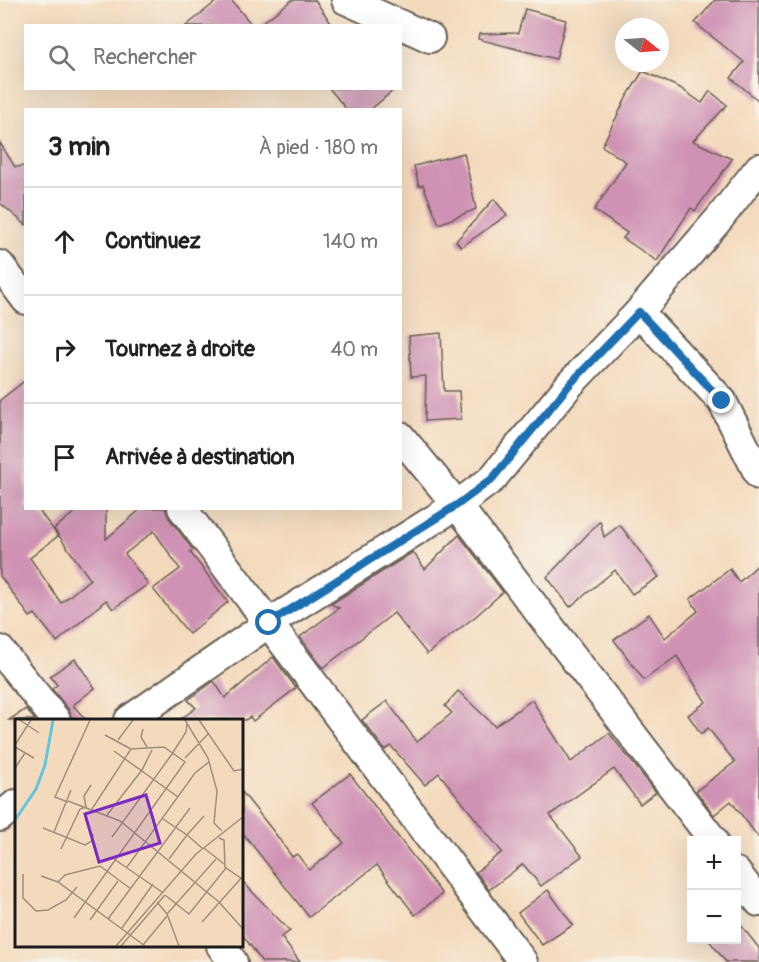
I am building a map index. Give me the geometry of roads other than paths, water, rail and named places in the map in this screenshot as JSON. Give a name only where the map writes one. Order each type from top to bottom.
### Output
[{"type":"street","points":[[346,0],[399,24]]},
{"type":"street","points":[[402,25],[430,38]]},
{"type":"street","points":[[130,719],[269,623],[457,505],[492,479],[570,384],[639,312],[719,219],[759,168]]},
{"type":"street","points":[[0,265],[24,297]]},
{"type":"street","points":[[639,312],[722,401],[759,475]]},
{"type":"street","points":[[402,438],[457,505],[710,836]]},
{"type":"street","points":[[184,510],[523,962]]},
{"type":"street","points":[[0,650],[55,719]]},
{"type":"street","points":[[0,817],[15,805]]},
{"type":"street","points":[[741,879],[759,902]]},
{"type":"street","points":[[222,947],[233,962]]}]
